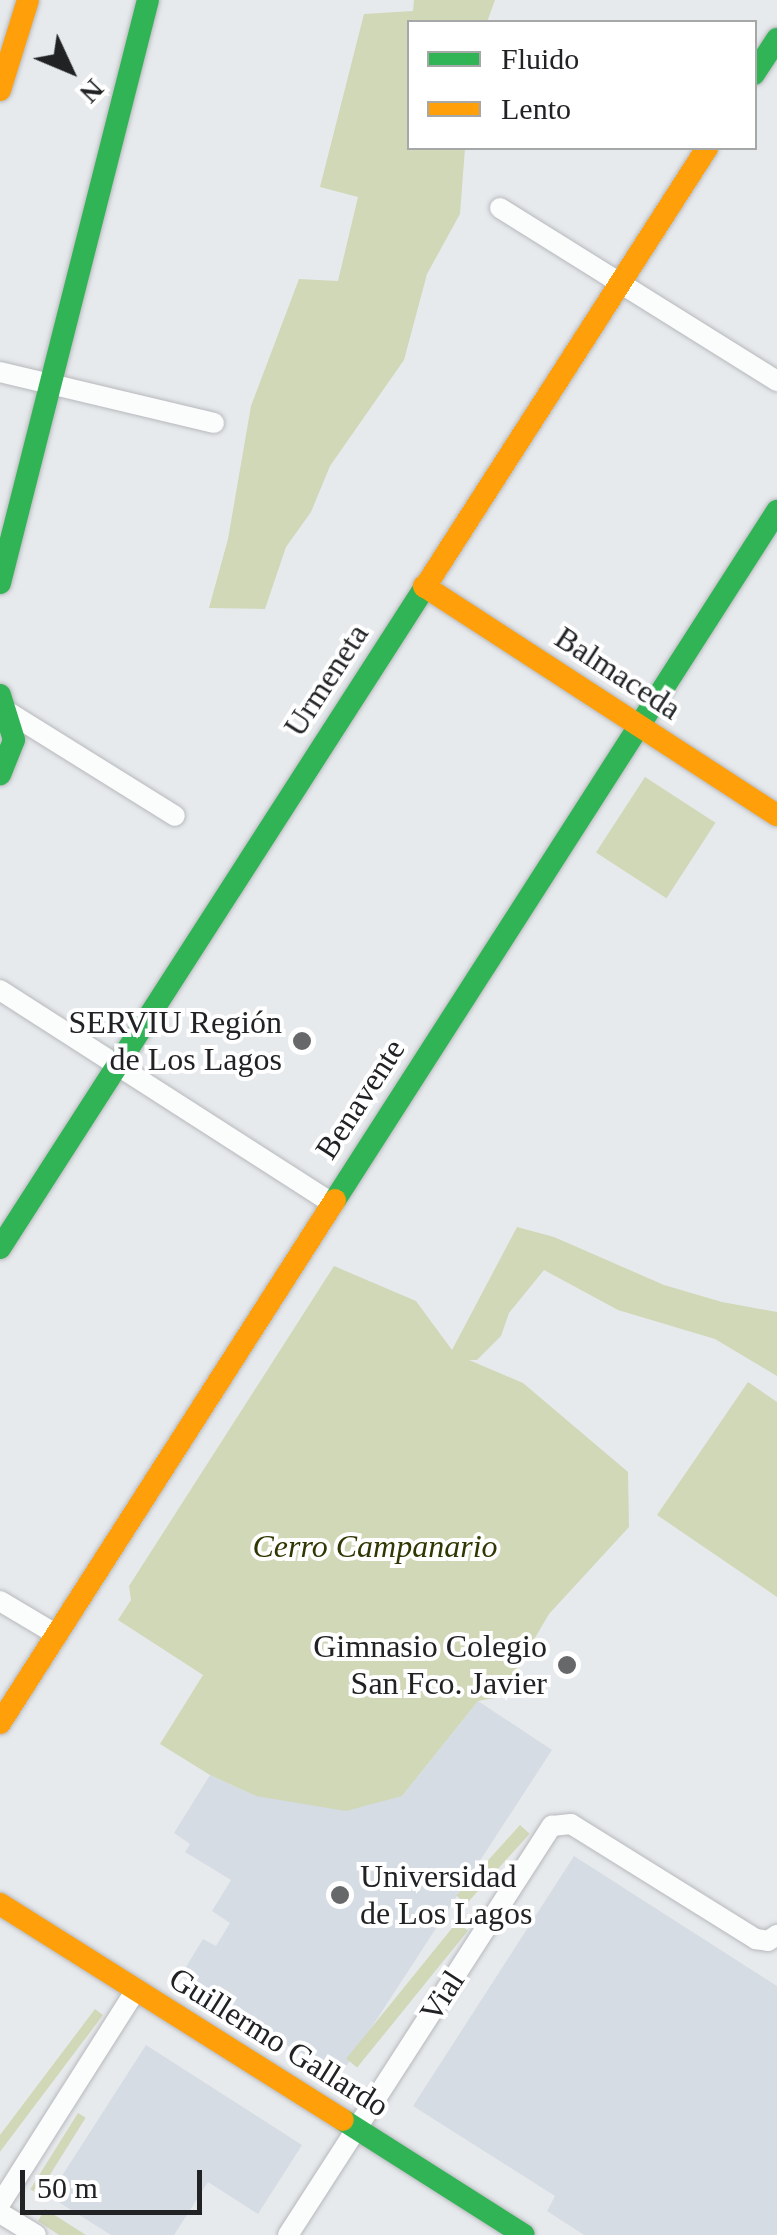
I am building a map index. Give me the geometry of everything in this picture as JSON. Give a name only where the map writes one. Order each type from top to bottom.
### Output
[{"type":"main road","points":[[0,90],[28,0]]},
{"type":"main road","points":[[0,584],[148,0]]},
{"type":"main road","points":[[757,69],[777,38]]},
{"type":"main road","name":"Urmeneta","points":[[0,1248],[706,150]]},
{"type":"main road","name":"Benavente","points":[[0,1723],[777,512]]},
{"type":"main road","name":"Balmaceda","points":[[424,586],[777,815]]},
{"type":"main road","points":[[0,774],[14,740],[2,703]]},
{"type":"main road","name":"Guillermo Gallardo","points":[[0,1904],[524,2235]]},
{"type":"street","points":[[500,208],[777,381]]},
{"type":"street","points":[[0,372],[214,423]]},
{"type":"street","points":[[2,703],[175,816]]},
{"type":"street","points":[[0,990],[332,1204]]},
{"type":"street","points":[[0,1602],[56,1635]]},
{"type":"street","name":"Vial","points":[[288,2235],[543,1837],[558,1823],[571,1824],[756,1939],[768,1941],[777,1935]]},
{"type":"street","points":[[0,2204],[136,1990]]},
{"type":"street","points":[[0,2212],[36,2235]]},
{"type":"shaded area","name":"Universidad de Los Lagos","points":[[478,1701],[552,1750],[338,2079],[181,1975],[203,1939],[216,1946],[230,1923],[212,1911],[231,1880],[185,1852],[190,1844],[174,1833],[210,1775],[256,1796],[402,1796]]},
{"type":"shaded area","points":[[574,1856],[777,1986],[777,2235],[584,2235],[547,2211],[555,2196],[413,2106]]},
{"type":"shaded area","points":[[146,2045],[302,2145],[258,2214],[208,2182],[174,2235],[111,2235],[49,2196]]},
{"type":"green space","points":[[414,0],[495,0],[488,20],[407,20],[407,150],[465,150],[460,214],[427,274],[404,360],[330,466],[311,512],[286,547],[265,609],[209,608],[228,539],[251,406],[299,279],[338,281],[358,197],[320,187],[364,14],[413,11]]},
{"type":"green space","points":[[645,777],[715,823],[666,898],[596,852]]},
{"type":"green space","name":"Cerro Campanario","points":[[517,1227],[554,1237],[664,1285],[722,1302],[777,1312],[777,1376],[715,1339],[618,1310],[544,1270],[509,1313],[501,1336],[477,1360],[469,1360],[523,1383],[628,1472],[629,1527],[549,1614],[500,1697],[478,1701],[402,1796],[346,1811],[256,1796],[210,1775],[160,1744],[203,1675],[118,1620],[131,1600],[129,1586],[334,1266],[416,1301],[452,1350]]},
{"type":"green space","points":[[748,1382],[777,1402],[777,1597],[657,1515]]},
{"type":"green space","points":[[520,1825],[530,1834],[466,1904],[456,1896]]},
{"type":"green space","points":[[457,1922],[468,1931],[357,2068],[346,2059]]},
{"type":"green space","points":[[95,2009],[103,2015],[0,2152],[0,2135]]},
{"type":"green space","points":[[78,2113],[86,2118],[38,2194],[30,2189]]},
{"type":"green space","points":[[45,2209],[86,2235],[59,2235],[38,2221]]},
{"type":"traffic: fast","points":[[0,583],[148,0]]},
{"type":"traffic: fast","points":[[757,69],[777,39]]},
{"type":"traffic: fast","points":[[335,1200],[777,511]]},
{"type":"traffic: fast","points":[[0,1248],[425,587]]},
{"type":"traffic: fast","points":[[0,695],[14,740],[0,774]]},
{"type":"traffic: fast","points":[[343,2120],[524,2235]]},
{"type":"traffic: slow","points":[[0,90],[28,0]]},
{"type":"traffic: slow","points":[[425,587],[706,150]]},
{"type":"traffic: slow","points":[[424,586],[777,815]]},
{"type":"traffic: slow","points":[[0,1723],[335,1200]]},
{"type":"traffic: slow","points":[[0,1904],[343,2120]]},
{"type":"place","name":"SERVIU Región de Los Lagos","points":[[302,1041]]},
{"type":"place","name":"Gimnasio Colegio San Fco. Javier","points":[[567,1665]]},
{"type":"place","name":"Universidad de Los Lagos","points":[[340,1895]]}]
